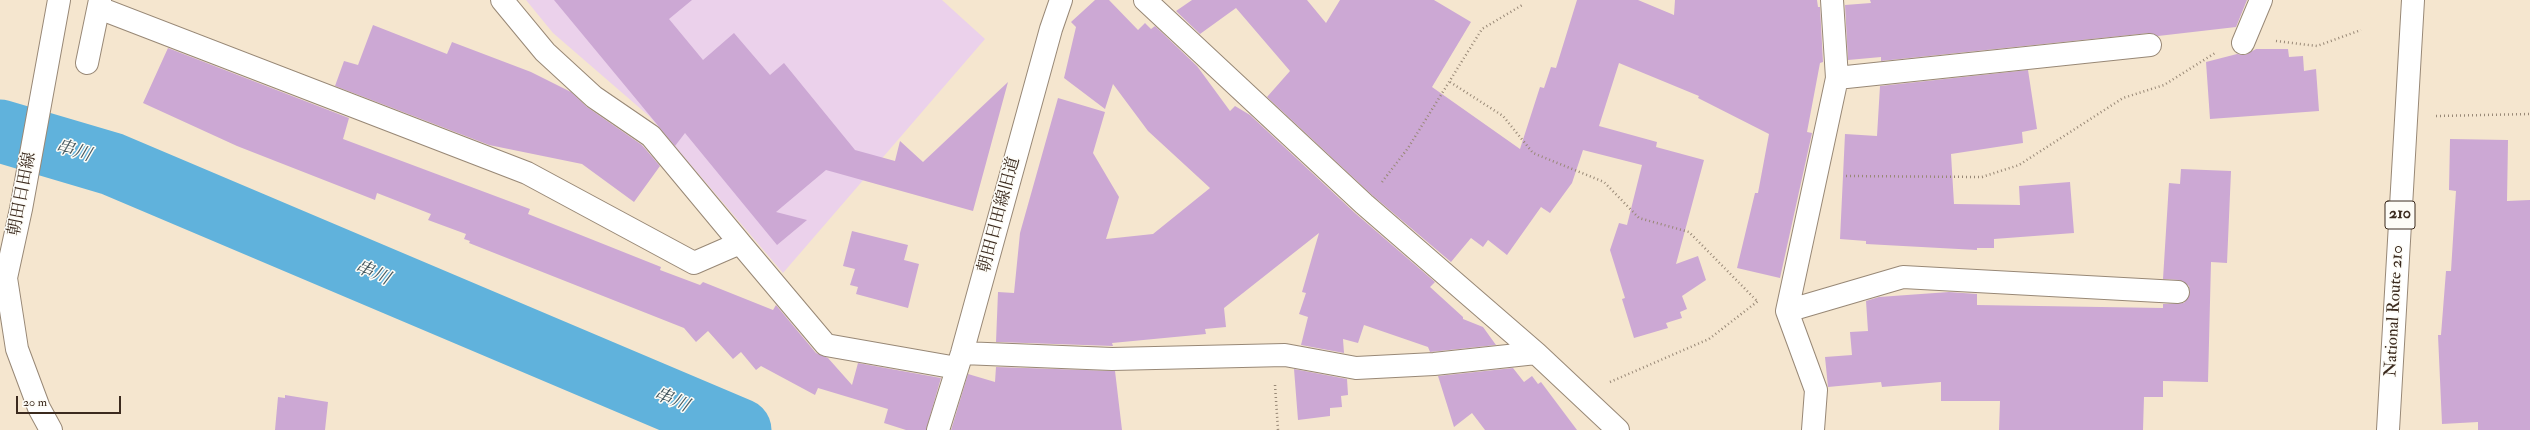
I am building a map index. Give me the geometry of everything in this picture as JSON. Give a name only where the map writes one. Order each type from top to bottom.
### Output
[{"type":"main road","name":"朝田日田線","points":[[51,430],[39,408],[17,349],[6,278],[21,210],[59,0]]},
{"type":"main road","points":[[502,0],[544,52],[594,97],[651,136],[826,345],[960,361],[1285,355],[1356,368],[1434,364],[1536,353]]},
{"type":"main road","name":"朝田日田線旧道","points":[[938,430],[960,361],[1051,29],[1061,0]]},
{"type":"main road","points":[[1145,0],[1364,204],[1536,353],[1618,430]]},
{"type":"main road","points":[[1813,430],[1816,390],[1789,303],[1837,78],[1832,0]]},
{"type":"main road","points":[[2243,43],[2261,0]]},
{"type":"main road","name":"National Route 210","points":[[2388,430],[2413,0]]},
{"type":"main road","points":[[87,63],[99,4],[527,173],[694,263],[740,243]]},
{"type":"main road","points":[[1837,78],[2150,45]]},
{"type":"main road","points":[[1789,303],[1903,277],[2178,292]]},
{"type":"path","points":[[1364,204],[1408,148],[1482,29],[1524,4]]},
{"type":"path","points":[[1816,177],[1877,175],[1982,176],[2019,165],[2123,98],[2164,85],[2213,53],[2243,43],[2272,41],[2317,46],[2361,30]]},
{"type":"path","points":[[1450,82],[1503,116],[1533,153],[1604,182],[1639,218],[1689,232],[1757,301],[1789,303]]},
{"type":"path","points":[[2430,116],[2530,114]]},
{"type":"path","points":[[1585,399],[1610,383],[1709,339],[1757,301]]},
{"type":"path","points":[[1274,355],[1278,430]]},
{"type":"shaded area","points":[[526,0],[942,0],[985,39],[783,273],[649,116],[553,33]]},
{"type":"building","points":[[554,0],[692,0],[669,19],[703,60],[734,33],[770,75],[784,63],[855,150],[895,161],[900,141],[923,162],[1008,82],[973,211],[826,170],[776,212],[807,220],[777,245],[685,133],[675,146]]},
{"type":"building","points":[[1095,0],[1109,0],[1138,30],[1145,23],[1151,29],[1155,26],[1197,66],[1230,111],[1235,106],[1250,115],[1355,213],[1435,282],[1430,287],[1463,317],[1463,319],[1483,327],[1496,345],[1430,352],[1428,347],[1364,325],[1358,343],[1343,339],[1344,353],[1301,345],[1308,317],[1299,314],[1306,293],[1302,292],[1319,233],[1224,308],[1226,327],[1205,329],[1206,334],[1112,343],[1113,346],[996,342],[998,292],[1014,293],[1020,233],[1058,98],[1105,112],[1093,153],[1119,197],[1106,239],[1153,234],[1210,188],[1148,131],[1113,84],[1105,109],[1064,78],[1076,27],[1071,22]]},
{"type":"building","points":[[1192,0],[1307,0],[1326,23],[1340,0],[1434,0],[1471,22],[1432,87],[1520,149],[1540,87],[1544,88],[1551,67],[1556,68],[1577,0],[1638,0],[1674,15],[1675,0],[1817,0],[1818,7],[1820,7],[1823,62],[1820,63],[1807,132],[1812,133],[1780,278],[1737,268],[1755,193],[1758,193],[1769,134],[1698,98],[1699,96],[1619,63],[1599,126],[1657,142],[1656,147],[1704,160],[1676,264],[1698,256],[1706,280],[1682,296],[1687,309],[1680,312],[1682,318],[1666,323],[1668,328],[1634,338],[1622,299],[1625,298],[1610,250],[1619,223],[1627,225],[1642,165],[1583,150],[1572,183],[1550,213],[1541,207],[1507,255],[1488,240],[1483,247],[1471,238],[1451,262],[1372,195],[1267,97],[1290,71],[1236,8],[1200,34],[1176,11]]},
{"type":"building","points":[[1870,0],[2247,0],[2236,27],[2158,36],[2149,33],[1881,61],[1881,57],[1848,60],[1845,5],[1871,3]]},
{"type":"building","points":[[373,25],[447,54],[452,42],[531,72],[571,92],[587,107],[642,145],[660,166],[634,202],[582,164],[489,145],[335,86],[344,61],[358,65]]},
{"type":"building","points":[[168,48],[349,118],[343,139],[530,209],[528,214],[661,267],[660,270],[700,285],[703,282],[773,310],[776,305],[816,353],[828,358],[852,385],[858,363],[941,378],[926,430],[906,430],[884,423],[888,409],[818,388],[815,395],[761,366],[756,370],[741,352],[733,359],[708,331],[696,342],[684,328],[469,243],[470,241],[464,239],[466,234],[428,220],[431,214],[377,193],[375,200],[237,146],[143,103]]},
{"type":"building","points":[[2256,49],[2288,49],[2289,57],[2303,56],[2304,71],[2316,69],[2319,111],[2210,119],[2206,62],[2237,54],[2245,55]]},
{"type":"building","points":[[2028,70],[2037,129],[2022,132],[2023,143],[1951,154],[1954,204],[2020,205],[2019,186],[2070,182],[2074,233],[1994,239],[1994,248],[1977,248],[1977,250],[1866,244],[1866,241],[1840,239],[1845,134],[1877,136],[1880,86]]},
{"type":"building","points":[[2450,139],[2508,140],[2507,201],[2530,200],[2530,430],[2478,430],[2478,422],[2442,424],[2438,335],[2441,335],[2446,271],[2451,271],[2456,191],[2449,190]]},
{"type":"building","points":[[2181,169],[2231,171],[2227,263],[2211,262],[2208,382],[2163,381],[2163,397],[2144,397],[2143,430],[1999,430],[2000,401],[1941,401],[1941,382],[1882,387],[1881,382],[1828,387],[1825,357],[1852,355],[1850,332],[1868,331],[1866,301],[1879,297],[1949,292],[1977,294],[1977,305],[2163,308],[2163,304],[2184,303],[2190,293],[2189,286],[2179,280],[2163,279],[2169,183],[2180,184]]},
{"type":"building","points":[[852,231],[908,245],[904,260],[919,264],[908,308],[856,294],[858,287],[850,285],[855,269],[843,266]]},
{"type":"building","points":[[996,367],[1115,371],[1122,430],[951,430],[968,374],[995,382]]},
{"type":"building","points":[[1513,368],[1524,382],[1532,376],[1538,384],[1541,382],[1577,430],[1485,430],[1472,413],[1454,427],[1438,376]]},
{"type":"building","points":[[1294,369],[1347,379],[1348,395],[1341,396],[1342,407],[1330,408],[1330,416],[1298,420]]},
{"type":"building","points":[[285,395],[328,402],[325,430],[275,430],[278,397],[285,398]]},
{"type":"waterway","name":"串川","points":[[0,131],[112,164],[740,430]]}]
